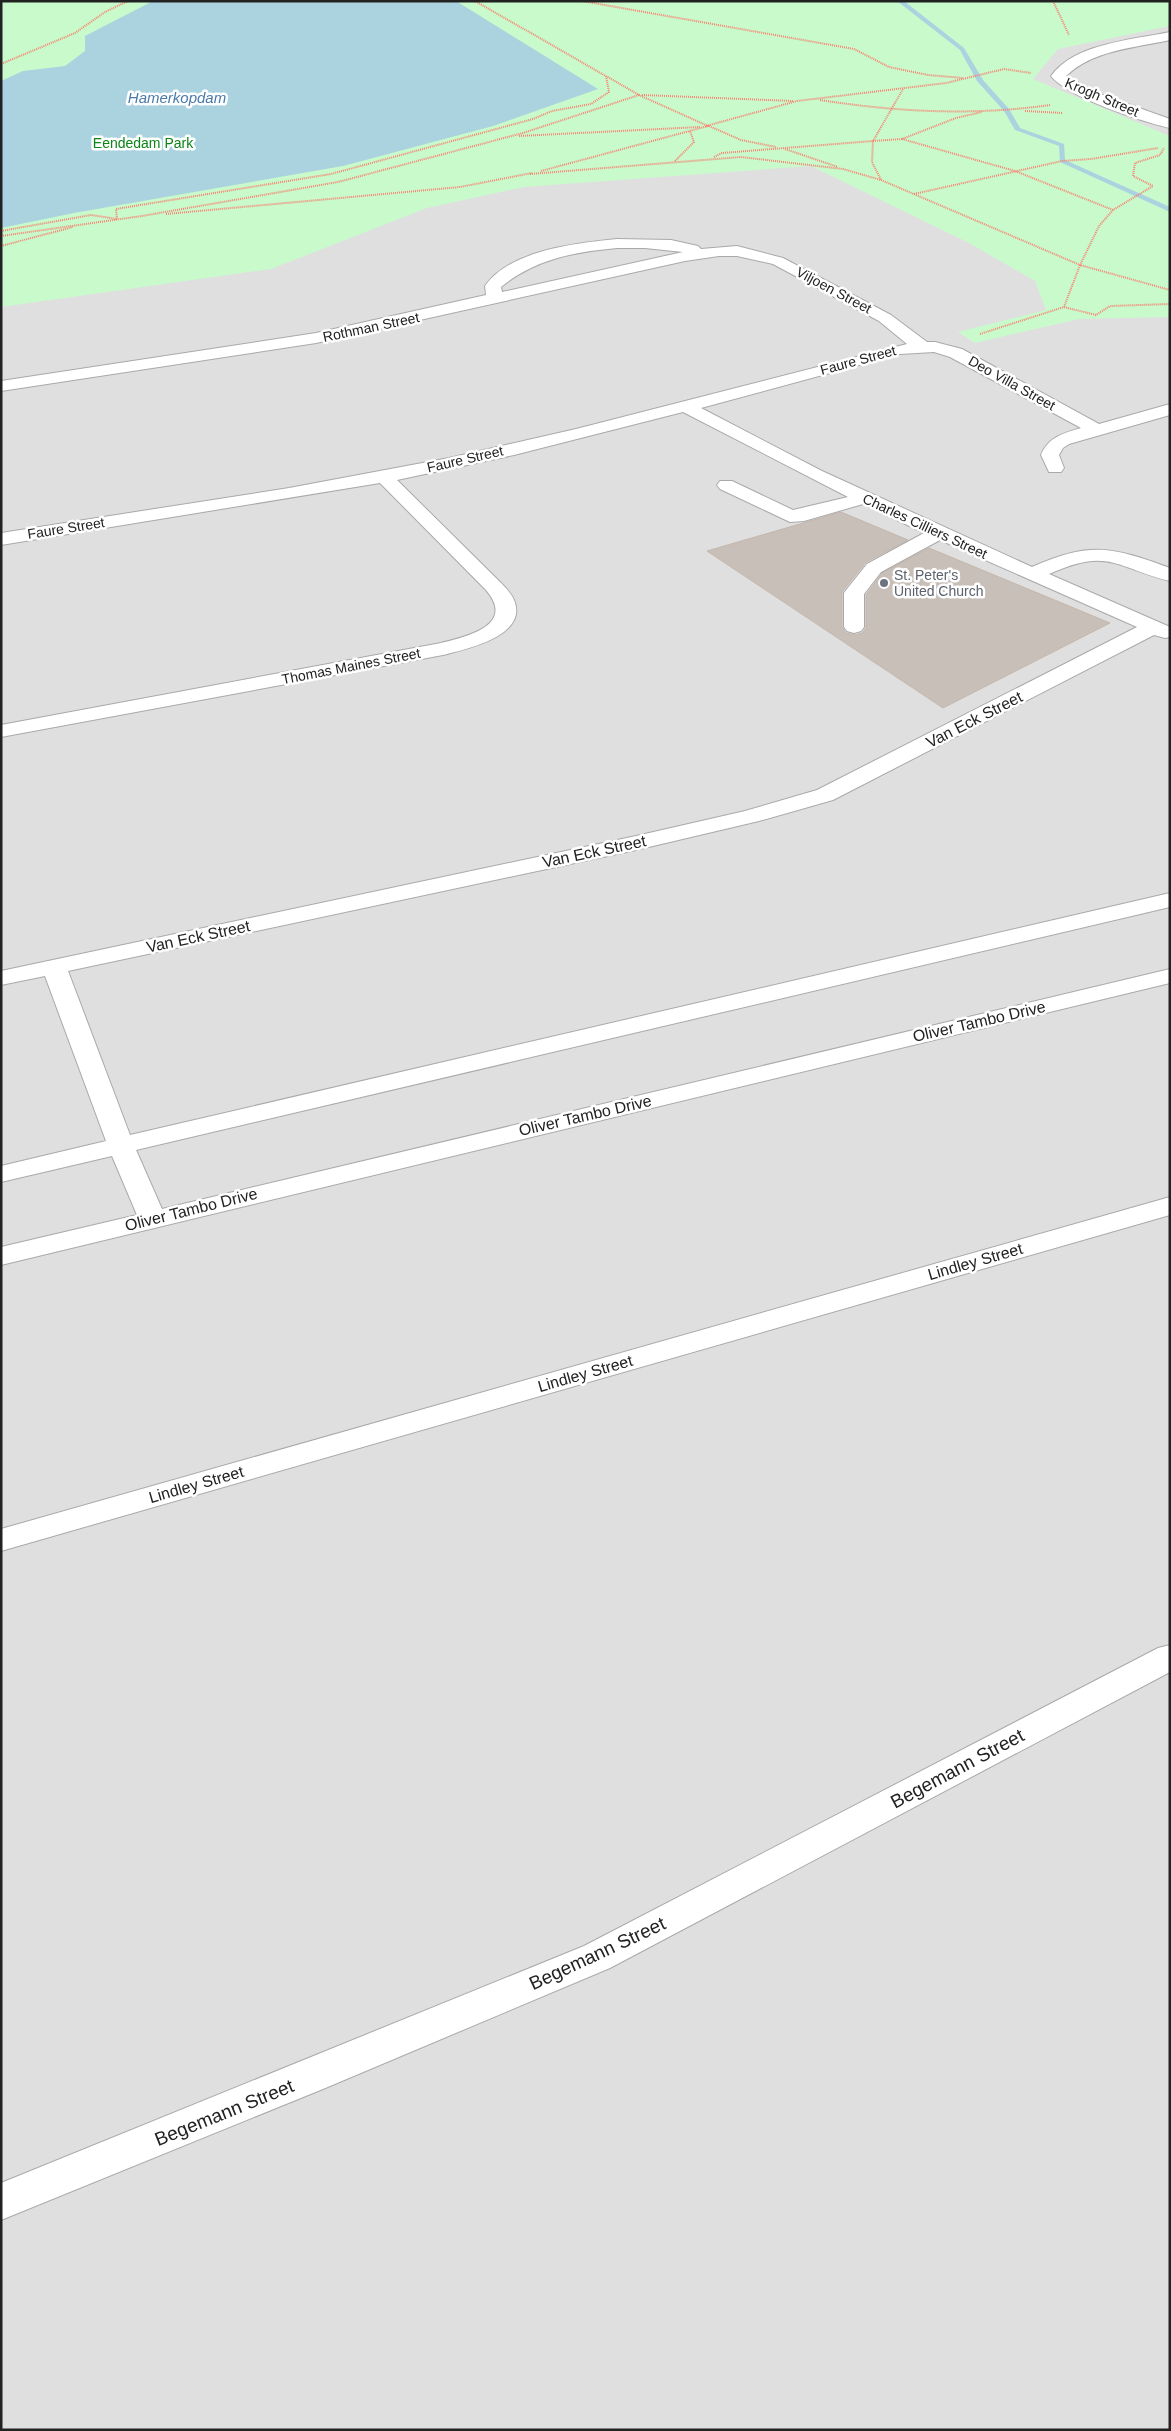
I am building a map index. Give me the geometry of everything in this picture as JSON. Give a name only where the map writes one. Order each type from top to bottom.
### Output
[{"type":"street","name":"Krogh Street","points":[[1170,36],[1088,54],[1074,61],[1058,76],[1061,80],[1077,89],[1170,124]]},
{"type":"street","points":[[495,299],[493,286],[507,273],[536,259],[563,252],[635,242],[672,244],[704,252]]},
{"type":"street","name":"Rothman Street","points":[[1,386],[316,338],[704,252],[737,251]]},
{"type":"street","name":"Viljoen Street","points":[[737,251],[778,261],[829,286],[886,318],[922,346]]},
{"type":"street","name":"Deo Villa Street","points":[[922,346],[943,349],[967,358],[1097,430]]},
{"type":"street","name":"Faure Street","points":[[1,539],[384,477],[685,406],[899,349],[922,346]]},
{"type":"street","name":"Charles Cilliers Street","points":[[685,406],[816,475],[939,533],[1161,630]]},
{"type":"street","points":[[1055,468],[1050,455],[1054,445],[1063,440],[1170,409]]},
{"type":"street","name":"Thomas Maines Street","points":[[1,731],[443,649],[491,633],[505,617],[507,612],[505,601],[493,586],[384,477]]},
{"type":"street","points":[[726,485],[779,511],[798,516],[865,498]]},
{"type":"street","points":[[854,627],[854,593],[874,568],[939,533]]},
{"type":"street","points":[[1032,574],[1065,559],[1092,552],[1107,553],[1129,559],[1170,575]]},
{"type":"street","name":"Van Eck Street","points":[[1,978],[636,843],[751,816],[825,795],[1161,630]]},
{"type":"street","points":[[1,1174],[1170,900]]},
{"type":"street","points":[[54,966],[122,1146],[152,1218]]},
{"type":"street","name":"Oliver Tambo Drive","points":[[1,1256],[152,1218],[1170,976]]},
{"type":"street","name":"Lindley Street","points":[[1,1540],[1170,1206]]},
{"type":"street","name":"Begemann Street","points":[[1,2202],[597,1957],[1170,1657]]},
{"type":"path","points":[[1,64],[75,33],[105,12],[128,1]]},
{"type":"path","points":[[475,1],[639,95],[741,140],[782,148],[881,180],[1080,265],[1170,290]]},
{"type":"path","points":[[582,1],[854,49],[889,67],[928,75],[966,78]]},
{"type":"path","points":[[1052,1],[1076,50],[1088,54]]},
{"type":"path","points":[[142,216],[338,182],[513,136],[639,95],[797,101],[904,89],[1004,69],[1058,76]]},
{"type":"path","points":[[117,219],[116,209],[331,174],[533,119],[552,111],[591,104],[609,92],[606,76]]},
{"type":"path","points":[[881,180],[872,162],[873,141],[904,89]]},
{"type":"path","points":[[814,99],[892,110],[1018,110],[1071,99],[1077,89]]},
{"type":"path","points":[[1,236],[142,216],[460,187],[530,174],[797,101]]},
{"type":"path","points":[[712,159],[722,153],[902,138],[956,118],[989,110]]},
{"type":"path","points":[[513,136],[708,126]]},
{"type":"path","points":[[675,161],[694,142],[690,131]]},
{"type":"path","points":[[902,138],[1015,171],[1113,210]]},
{"type":"path","points":[[1156,142],[1164,147]]},
{"type":"path","points":[[914,194],[1062,161],[1091,159],[1164,147]]},
{"type":"path","points":[[1064,307],[1080,265],[1099,226],[1113,210],[1153,186],[1132,176],[1135,163],[1160,155],[1164,147]]},
{"type":"path","points":[[530,174],[741,157],[843,169]]},
{"type":"path","points":[[1,231],[91,215],[117,219]]},
{"type":"path","points":[[1,246],[86,224]]},
{"type":"path","points":[[943,349],[968,338],[1064,307],[1096,315],[1110,306],[1170,304]]},
{"type":"shaded area","points":[[1,1],[1170,1],[1170,2430],[1,2430]]},
{"type":"green space","name":"Eendedam Park","points":[[1,1],[1170,1],[1170,26],[1058,49],[1033,79],[1170,136],[1170,317],[1079,319],[975,343],[958,332],[1046,310],[1035,281],[969,243],[811,166],[524,187],[427,208],[271,269],[1,307]]},
{"type":"water","name":"Hamerkopdam","points":[[153,1],[456,1],[598,89],[493,126],[343,166],[74,213],[1,228],[1,81],[23,71],[65,66],[85,51],[85,36]]},
{"type":"building","name":"St. Peter's United Church","points":[[841,512],[908,540],[866,562],[842,592],[842,627],[846,633],[855,635],[862,633],[866,628],[866,595],[882,573],[929,548],[1110,623],[943,708],[707,551]]},
{"type":"waterway","points":[[900,1],[962,49],[980,81],[1007,110],[1017,129],[1062,145],[1062,161],[1132,191],[1170,210]]},
{"type":"place","name":"St. Peter's United Church","points":[[884,583]]}]
